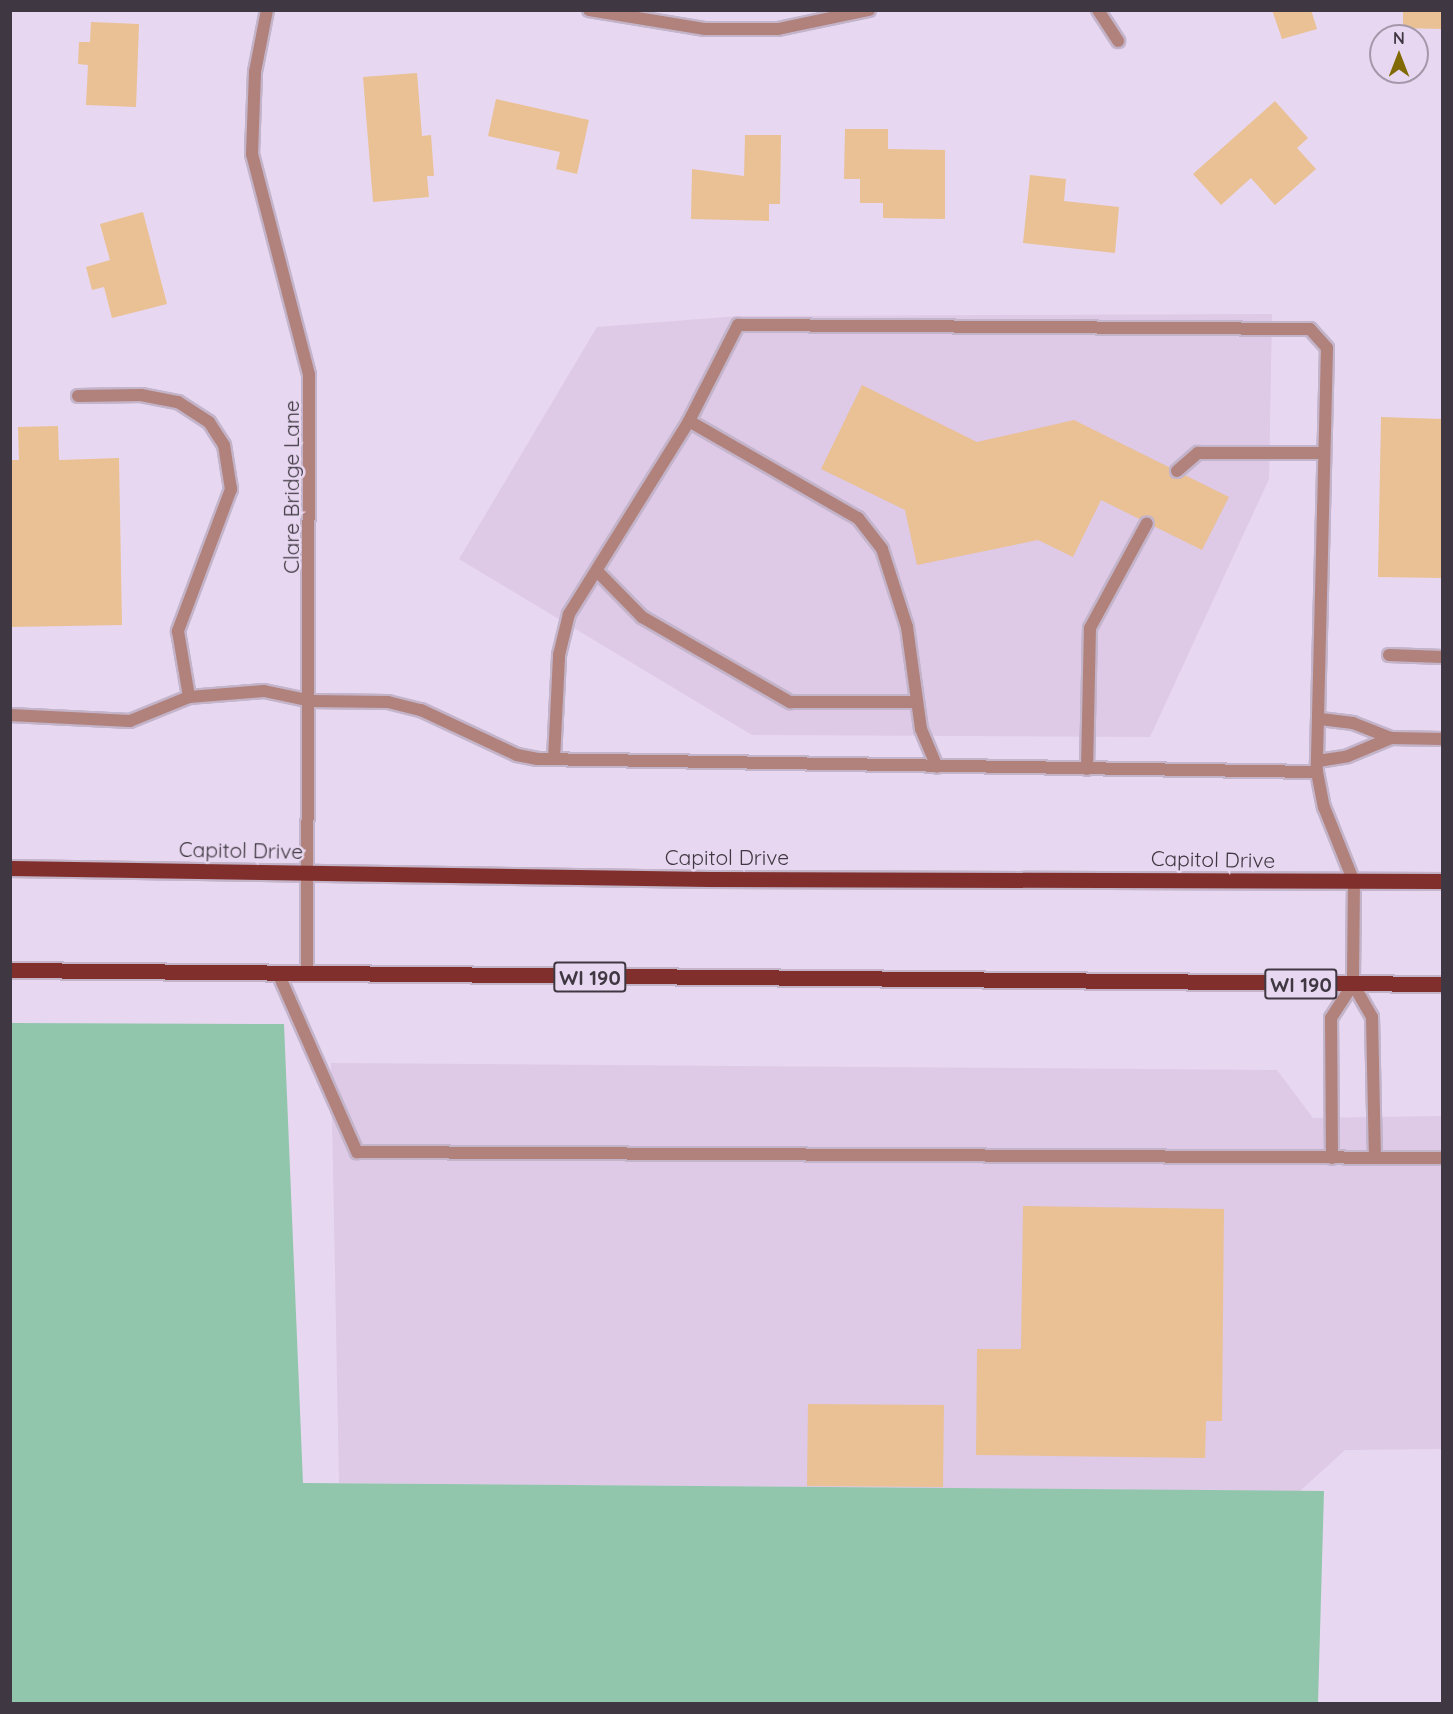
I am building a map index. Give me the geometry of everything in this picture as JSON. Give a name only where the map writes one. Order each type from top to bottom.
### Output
[{"type":"main road","name":"Capitol Drive","points":[[10,868],[1354,882],[1443,881]]},
{"type":"main road","name":"WI 190","points":[[10,970],[1443,984]]},
{"type":"street","name":"Clare Bridge Lane","points":[[267,10],[255,72],[252,154],[309,375],[311,700],[307,973]]},
{"type":"street","points":[[589,10],[705,29],[778,29],[869,10]]},
{"type":"street","points":[[1098,10],[1118,41]]},
{"type":"street","points":[[554,759],[559,655],[569,614],[598,572],[689,421],[738,325],[1310,329],[1327,348],[1318,767],[1324,807],[1354,882],[1353,984],[1372,1017],[1375,1158]]},
{"type":"street","points":[[78,396],[141,395],[178,402],[209,422],[224,445],[231,489],[178,631],[189,698]]},
{"type":"street","points":[[689,421],[858,518],[882,549],[907,627],[917,702],[937,767]]},
{"type":"street","points":[[1177,471],[1198,453],[1324,453]]},
{"type":"street","points":[[1087,769],[1090,628],[1147,523]]},
{"type":"street","points":[[598,572],[642,617],[790,702],[917,702]]},
{"type":"street","points":[[1389,655],[1443,657]]},
{"type":"street","points":[[10,715],[130,721],[189,698],[264,691],[311,700],[388,702],[438,717],[517,755],[554,759],[937,767],[1087,769],[1318,767],[1391,738]]},
{"type":"street","points":[[1320,719],[1353,723],[1391,738],[1443,739]]},
{"type":"street","points":[[278,973],[357,1152],[1443,1158]]},
{"type":"street","points":[[1332,1158],[1332,1018],[1353,984]]},
{"type":"shaded area","points":[[1272,314],[1269,479],[1150,737],[752,735],[459,559],[597,327],[739,316]]},
{"type":"shaded area","points":[[331,1063],[1277,1070],[1313,1118],[1442,1116],[1442,1449],[1345,1450],[1300,1491],[339,1483]]},
{"type":"green space","points":[[11,1023],[284,1024],[303,1483],[1324,1491],[1318,1703],[11,1703]]},
{"type":"building","points":[[1272,10],[1311,10],[1317,29],[1282,39]]},
{"type":"building","points":[[1403,10],[1442,10],[1442,29],[1429,29],[1429,24],[1403,24]]},
{"type":"building","points":[[91,22],[139,24],[136,107],[86,105],[88,65],[78,64],[79,42],[90,42]]},
{"type":"building","points":[[417,73],[422,136],[431,135],[434,176],[427,176],[429,197],[373,202],[363,77]]},
{"type":"building","points":[[496,99],[589,120],[577,174],[556,169],[560,152],[488,136]]},
{"type":"building","points":[[1275,101],[1308,138],[1297,148],[1316,169],[1275,205],[1251,178],[1221,205],[1193,174]]},
{"type":"building","points":[[845,129],[888,129],[888,149],[945,150],[945,219],[883,218],[883,203],[860,203],[860,179],[844,179]]},
{"type":"building","points":[[745,135],[781,135],[780,204],[769,204],[769,221],[691,219],[692,169],[744,176]]},
{"type":"building","points":[[1030,175],[1066,179],[1064,201],[1119,207],[1115,253],[1023,243]]},
{"type":"building","points":[[143,212],[167,304],[112,318],[104,287],[92,290],[86,267],[110,260],[100,224]]},
{"type":"building","points":[[862,385],[977,442],[1074,420],[1229,497],[1202,550],[1101,500],[1073,557],[1038,540],[917,565],[905,510],[821,469]]},
{"type":"building","points":[[1381,417],[1442,419],[1442,578],[1378,577]]},
{"type":"building","points":[[58,426],[59,460],[119,458],[122,625],[10,627],[10,460],[19,460],[18,427]]},
{"type":"building","points":[[1023,1206],[1224,1209],[1222,1421],[1206,1421],[1205,1458],[976,1455],[977,1349],[1021,1349]]},
{"type":"building","points":[[808,1404],[944,1405],[943,1487],[807,1486]]}]
